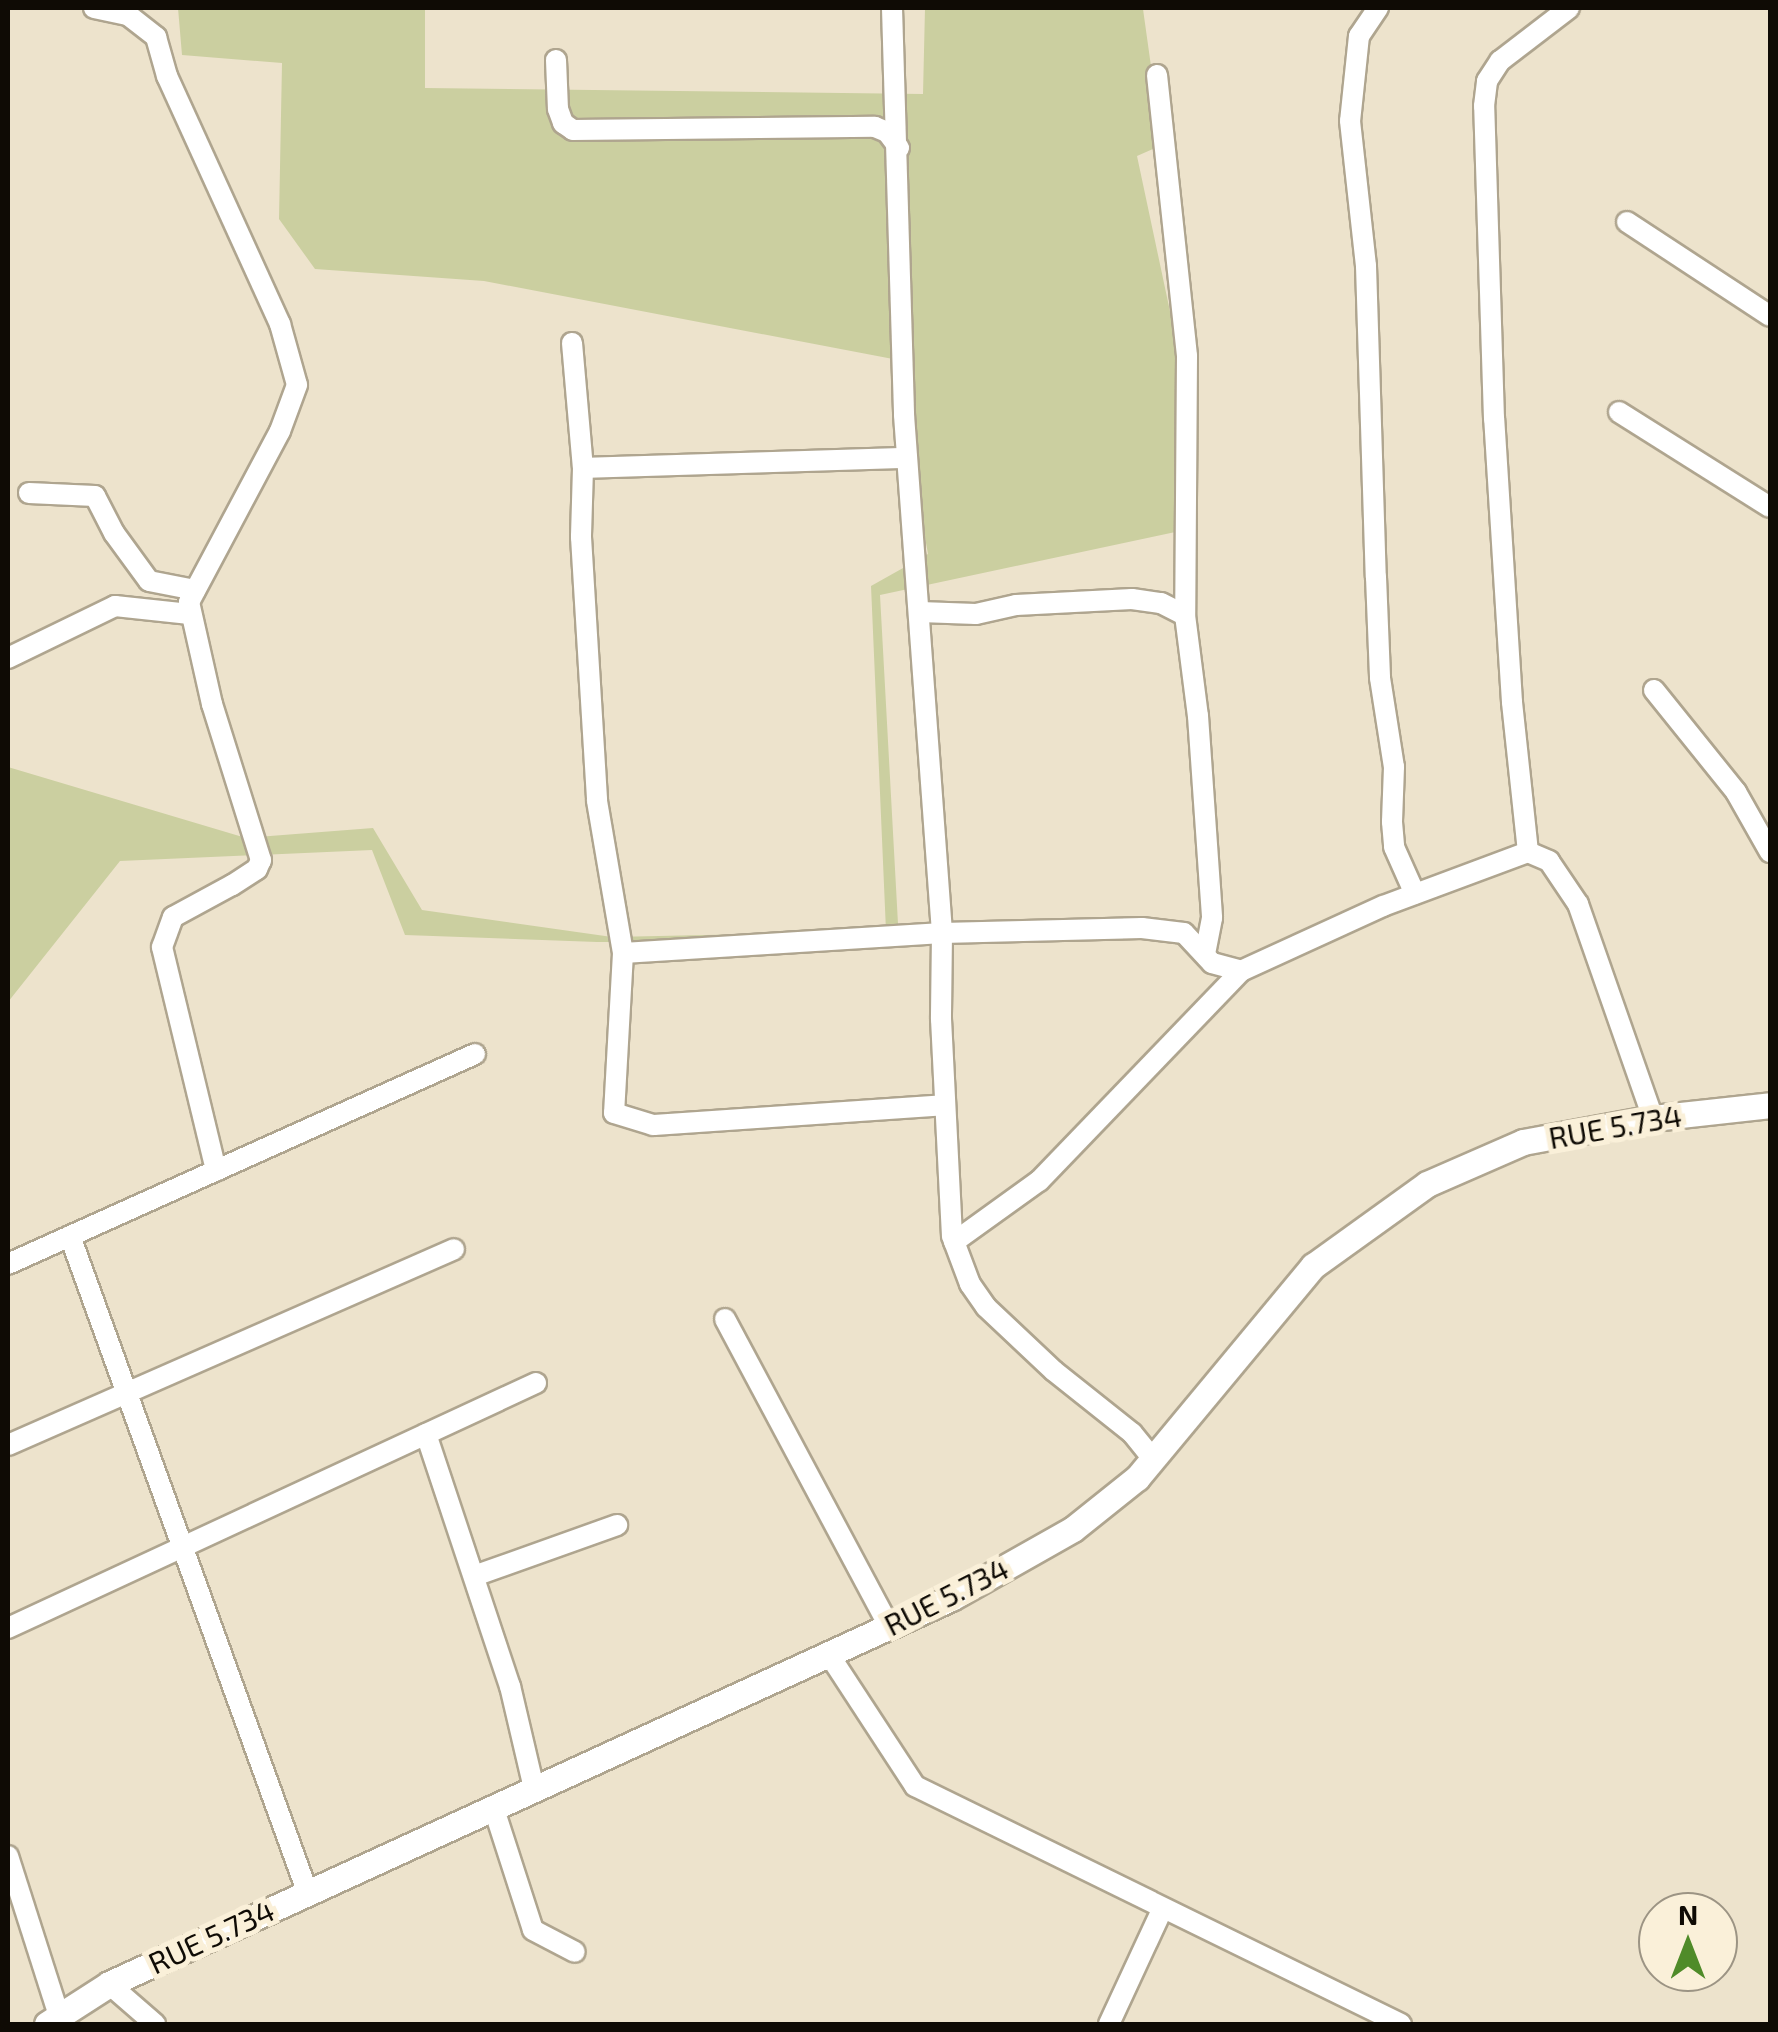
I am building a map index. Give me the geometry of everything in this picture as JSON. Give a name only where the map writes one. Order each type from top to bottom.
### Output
[{"type":"street","points":[[94,8],[128,15],[156,38],[167,76],[280,324],[297,385],[280,431],[195,590],[190,614],[212,704],[261,860],[257,868],[232,885],[173,916],[162,947],[216,1171]]},
{"type":"street","points":[[892,8],[900,148],[907,458],[942,933],[944,1105],[954,1242],[970,1284],[986,1306],[1054,1372],[1132,1432],[1153,1459]]},
{"type":"street","points":[[1378,8],[1359,36],[1350,121],[1366,266],[1379,644],[1394,768],[1394,847],[1415,894]]},
{"type":"street","points":[[1528,852],[1512,702],[1497,472],[1484,106],[1487,81],[1500,61],[1569,8]]},
{"type":"street","points":[[556,60],[558,109],[563,123],[573,130],[875,127],[887,132],[900,148]]},
{"type":"street","points":[[1157,75],[1187,356],[1185,614],[1198,716],[1212,918],[1205,953]]},
{"type":"street","points":[[1627,222],[1770,316]]},
{"type":"street","points":[[572,342],[583,468],[581,537],[597,800],[622,954],[614,1112],[652,1125],[944,1105]]},
{"type":"street","points":[[1618,412],[1770,507]]},
{"type":"street","points":[[583,468],[907,458]]},
{"type":"street","points":[[29,493],[95,496],[114,532],[150,580],[195,590]]},
{"type":"street","points":[[920,612],[976,614],[1016,605],[1132,599],[1162,603],[1185,614]]},
{"type":"street","points":[[8,658],[115,606],[190,614]]},
{"type":"street","points":[[1654,690],[1736,792],[1770,852]]},
{"type":"street","points":[[954,1242],[1039,1180],[1241,970],[1415,894],[1528,852],[1549,862],[1578,904],[1653,1118]]},
{"type":"street","points":[[622,954],[942,933],[1172,929],[1195,941],[1221,968],[1241,970]]},
{"type":"street","points":[[8,1264],[475,1054]]},
{"type":"street","name":"RUE 5.734","points":[[53,2020],[109,1984],[951,1598],[1073,1529],[1153,1459],[1303,1277],[1363,1228],[1428,1184],[1523,1142],[1653,1118],[1770,1105]]},
{"type":"street","points":[[70,1236],[307,1891]]},
{"type":"street","points":[[8,1445],[454,1249]]},
{"type":"street","points":[[725,1319],[889,1626]]},
{"type":"street","points":[[8,1628],[536,1383]]},
{"type":"street","points":[[426,1434],[510,1686],[534,1788]]},
{"type":"street","points":[[474,1576],[616,1525]]},
{"type":"street","points":[[828,1654],[916,1786],[1400,2024]]},
{"type":"street","points":[[493,1806],[533,1930],[575,1952]]},
{"type":"street","points":[[8,1856],[53,2020]]},
{"type":"street","points":[[1108,2024],[1162,1910]]},
{"type":"street","points":[[109,1984],[156,2024]]},
{"type":"green space","points":[[178,8],[425,8],[425,88],[923,94],[925,8],[1158,8],[1143,9],[1162,145],[1137,156],[1185,382],[1180,531],[880,595],[899,942],[597,942],[405,935],[372,850],[120,861],[8,1002],[8,767],[246,838],[373,828],[422,910],[612,937],[886,931],[871,586],[928,554],[893,359],[484,281],[315,269],[279,219],[282,63],[182,55]]}]
